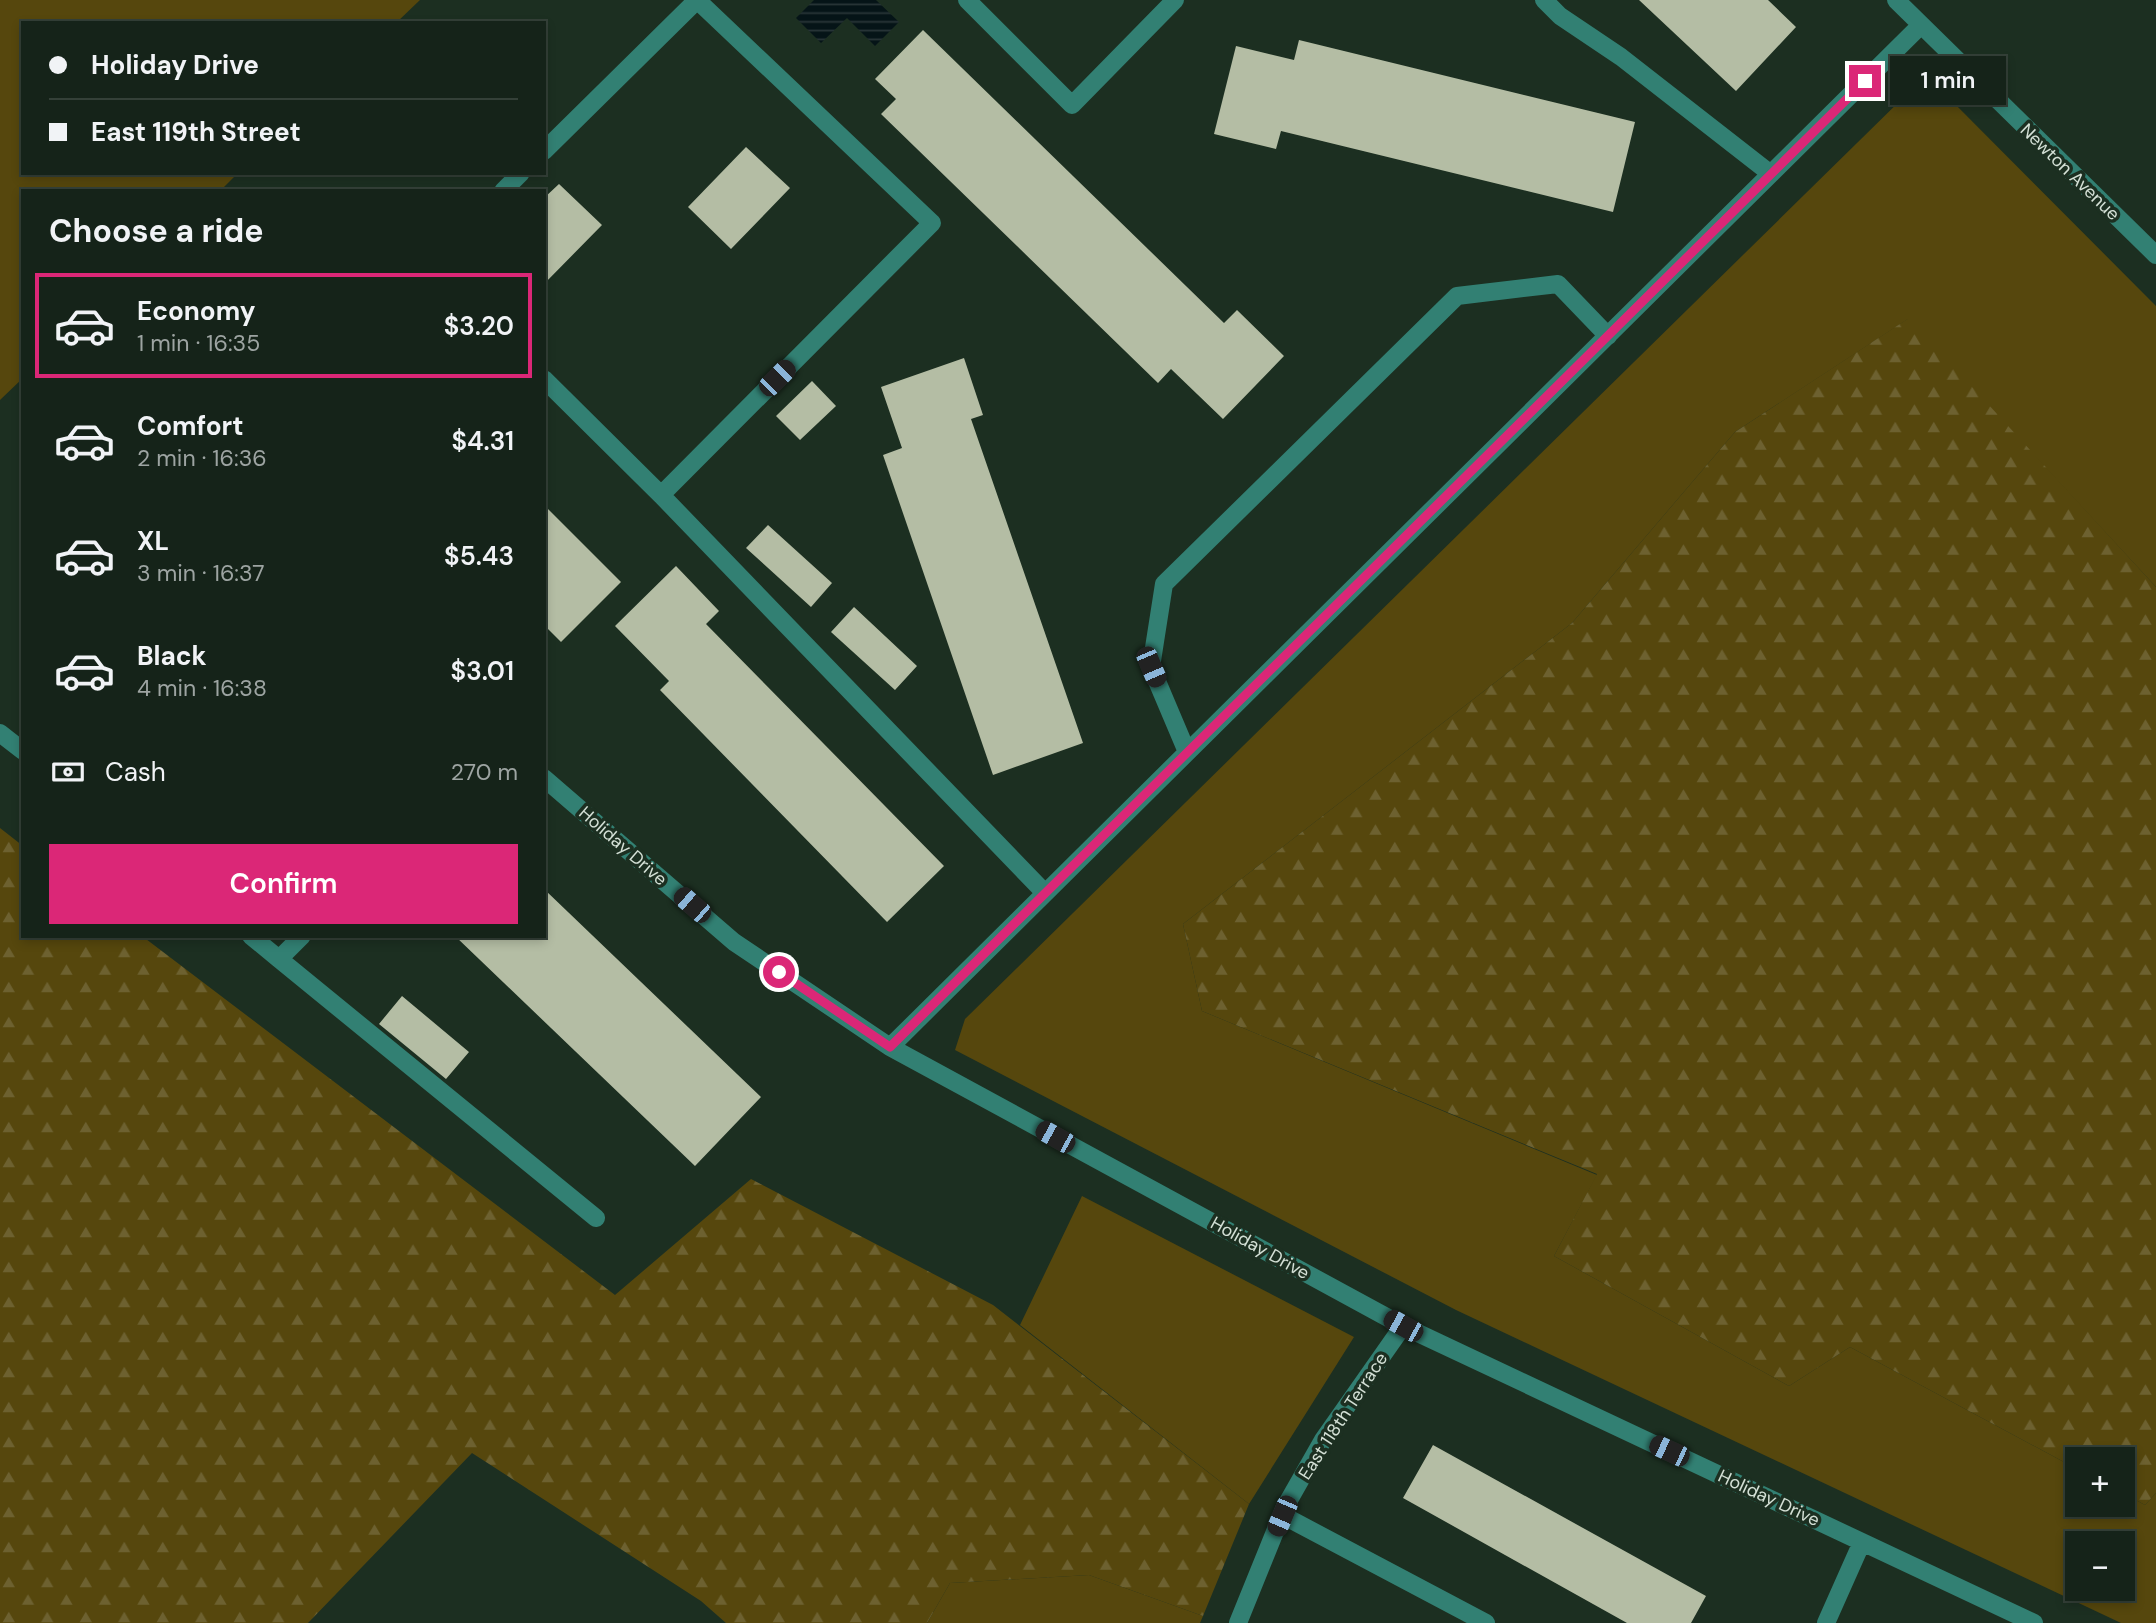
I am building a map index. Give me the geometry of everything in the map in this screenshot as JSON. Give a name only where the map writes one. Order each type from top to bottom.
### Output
[{"type":"street","points":[[546,148],[697,0],[932,223],[661,495]]},
{"type":"street","points":[[967,0],[1072,105],[1175,0]]},
{"type":"street","points":[[1544,0],[1560,16],[1621,57],[1771,174]]},
{"type":"street","name":"Newton Avenue","points":[[1896,0],[2156,255]]},
{"type":"street","points":[[890,1047],[1922,25]]},
{"type":"street","points":[[505,189],[519,175]]},
{"type":"street","points":[[1187,752],[1151,667],[1164,584],[1457,296],[1558,284],[1608,336]]},
{"type":"street","points":[[546,381],[661,495],[1045,893]]},
{"type":"street","points":[[0,733],[21,749]]},
{"type":"street","name":"Holiday Drive","points":[[546,780],[734,942],[890,1047],[1403,1326],[2034,1623]]},
{"type":"street","points":[[253,938],[596,1218]]},
{"type":"street","points":[[279,959],[300,938]]},
{"type":"street","name":"East 118th Terrace","points":[[1238,1623],[1282,1516],[1323,1440],[1403,1326]]},
{"type":"street","points":[[1282,1516],[1486,1623]]},
{"type":"street","points":[[1826,1623],[1862,1542]]},
{"type":"green space","points":[[0,0],[420,0],[398,21],[21,21],[21,175],[236,175],[222,189],[21,189],[21,380],[0,400]]},
{"type":"green space","points":[[1911,90],[1945,94],[2156,306],[2156,587],[1908,319],[1735,432],[1572,623],[1183,924],[1202,1011],[1597,1175],[1554,1256],[1789,1386],[1850,1347],[2065,1463],[2065,1517],[2135,1517],[2135,1500],[2145,1505],[2156,1493],[2156,1623],[2121,1623],[2074,1601],[2135,1601],[2135,1531],[2065,1531],[2065,1597],[1456,1310],[955,1050],[965,1019]]},
{"type":"green space","points":[[1909,318],[2156,587],[2156,1493],[2145,1505],[2135,1500],[2135,1447],[2065,1447],[2065,1463],[1850,1347],[1789,1386],[1554,1256],[1597,1174],[1202,1011],[1183,924],[1572,623],[1735,432]]},
{"type":"green space","points":[[0,828],[21,844],[21,938],[145,938],[615,1295],[751,1179],[993,1305],[1249,1504],[1203,1616],[1089,1575],[950,1583],[927,1623],[726,1623],[701,1601],[472,1453],[308,1623],[0,1623]]},
{"type":"green space","points":[[1082,1196],[1354,1337],[1249,1504],[1020,1325]]},
{"type":"green space","points":[[1089,1575],[1203,1616],[1200,1623],[927,1623],[950,1583]]},
{"type":"shaded area","points":[[814,0],[876,0],[899,22],[875,46],[847,18],[821,43],[796,18]]},
{"type":"building","points":[[1639,0],[1768,0],[1796,27],[1736,91]]},
{"type":"building","points":[[923,30],[1224,323],[1237,310],[1284,356],[1223,419],[1171,369],[1158,383],[881,114],[896,99],[875,79]]},
{"type":"building","points":[[1299,40],[1635,122],[1613,212],[1281,131],[1276,149],[1214,134],[1236,46],[1294,60]]},
{"type":"building","points":[[746,147],[790,188],[731,249],[688,207]]},
{"type":"building","points":[[559,184],[602,225],[546,282],[546,196]]},
{"type":"building","points":[[964,358],[983,415],[971,419],[1083,743],[993,775],[883,455],[902,448],[881,387]]},
{"type":"building","points":[[812,381],[836,406],[800,440],[776,416]]},
{"type":"building","points":[[546,507],[621,582],[561,642],[546,627]]},
{"type":"building","points":[[768,525],[832,583],[811,607],[746,548]]},
{"type":"building","points":[[676,566],[719,611],[706,624],[944,866],[887,922],[660,690],[669,681],[615,626]]},
{"type":"building","points":[[854,607],[917,666],[895,690],[831,632]]},
{"type":"building","points":[[546,891],[761,1097],[695,1166],[457,938],[546,938]]},
{"type":"building","points":[[402,996],[469,1052],[446,1079],[379,1024]]},
{"type":"building","points":[[1433,1445],[1706,1596],[1691,1623],[1627,1623],[1403,1498]]},
{"type":"route","points":[[779,972],[890,1047],[1865,81]]}]
